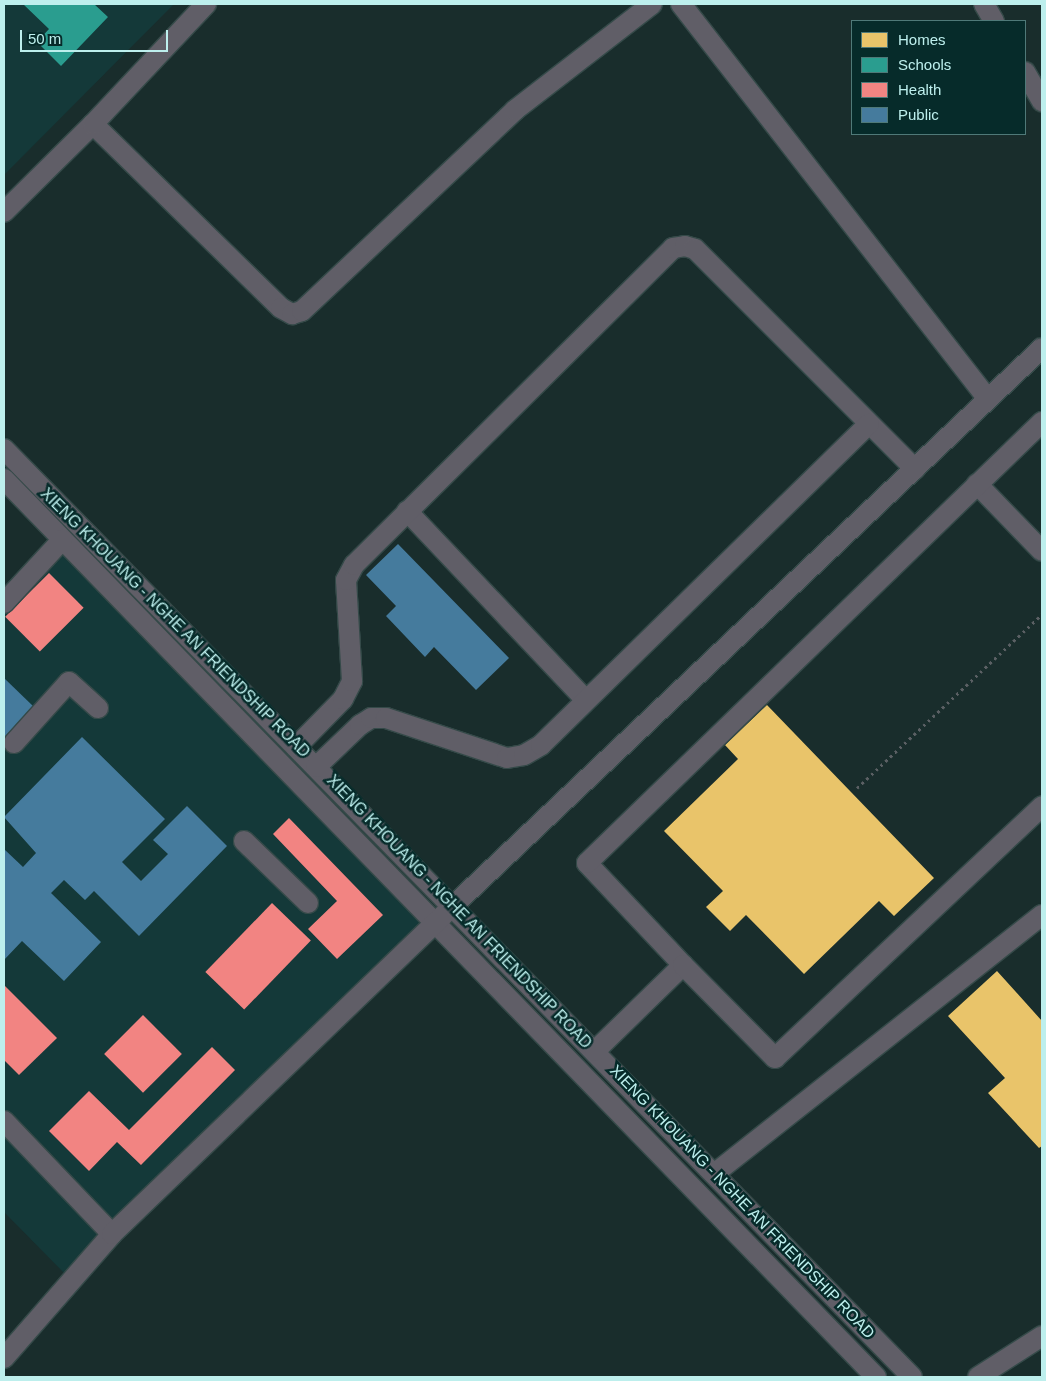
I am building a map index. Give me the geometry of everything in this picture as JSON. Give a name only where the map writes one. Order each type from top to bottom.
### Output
[{"type":"street","points":[[4,212],[93,124],[206,4]]},
{"type":"street","points":[[93,124],[281,308],[292,314],[302,311],[515,110],[652,4]]},
{"type":"street","points":[[681,4],[988,399]]},
{"type":"street","points":[[984,4],[993,20]]},
{"type":"street","points":[[1026,74],[1042,102]]},
{"type":"street","points":[[296,746],[342,699],[352,681],[346,580],[354,565],[673,248],[685,246],[695,249],[915,469]]},
{"type":"street","points":[[4,1358],[112,1234],[453,906],[1042,348]]},
{"type":"street","points":[[1042,422],[587,862],[683,965],[774,1058],[1042,806]]},
{"type":"street","points":[[316,767],[360,725],[371,718],[386,718],[507,758],[524,755],[540,744],[586,700],[869,424]]},
{"type":"street","name":"XIENG KHOUANG - NGHE AN FRIENDSHIP ROAD","points":[[4,449],[912,1377]]},
{"type":"street","name":"XIENG KHOUANG - NGHE AN FRIENDSHIP ROAD","points":[[4,479],[876,1377]]},
{"type":"street","points":[[977,484],[1042,551]]},
{"type":"street","points":[[407,511],[586,700]]},
{"type":"street","points":[[4,603],[62,540]]},
{"type":"street","points":[[14,743],[69,682],[98,708]]},
{"type":"street","points":[[244,841],[308,903]]},
{"type":"street","points":[[714,1174],[1042,915]]},
{"type":"street","points":[[595,1051],[683,965]]},
{"type":"street","points":[[4,1121],[112,1234]]},
{"type":"street","points":[[978,1377],[1042,1336]]},
{"type":"path","points":[[857,788],[1042,614]]},
{"type":"shaded area","points":[[4,4],[174,4],[4,175]]},
{"type":"shaded area","points":[[62,540],[435,924],[71,1280],[4,1212],[4,603]]},
{"type":"building: Homes","points":[[767,705],[934,878],[894,916],[879,901],[804,974],[746,915],[730,931],[706,907],[723,891],[664,831],[738,759],[725,745]]},
{"type":"building: Homes","points":[[997,971],[1042,1021],[1042,1146],[1039,1148],[988,1093],[1005,1078],[948,1016]]},
{"type":"building: Schools","points":[[23,4],[94,4],[108,17],[61,66],[37,42],[49,29]]},
{"type":"building: Health","points":[[49,573],[84,608],[40,651],[5,617]]},
{"type":"building: Health","points":[[289,818],[383,915],[337,959],[308,929],[337,901],[273,834]]},
{"type":"building: Health","points":[[272,903],[311,941],[244,1010],[205,972]]},
{"type":"building: Health","points":[[4,985],[57,1038],[19,1075],[4,1060]]},
{"type":"building: Health","points":[[143,1015],[182,1054],[143,1093],[104,1054]]},
{"type":"building: Health","points":[[212,1047],[235,1070],[141,1165],[117,1142],[89,1171],[49,1131],[89,1091],[129,1130]]},
{"type":"building: Public","points":[[398,544],[509,658],[476,690],[434,647],[425,657],[386,616],[396,606],[366,575]]},
{"type":"building: Public","points":[[4,678],[34,707],[4,738]]},
{"type":"building: Public","points":[[82,737],[165,819],[122,862],[141,881],[168,854],[153,840],[187,806],[227,846],[139,936],[94,891],[85,900],[64,880],[51,893],[101,942],[64,981],[22,941],[4,960],[4,849],[23,867],[36,853],[4,817]]}]
